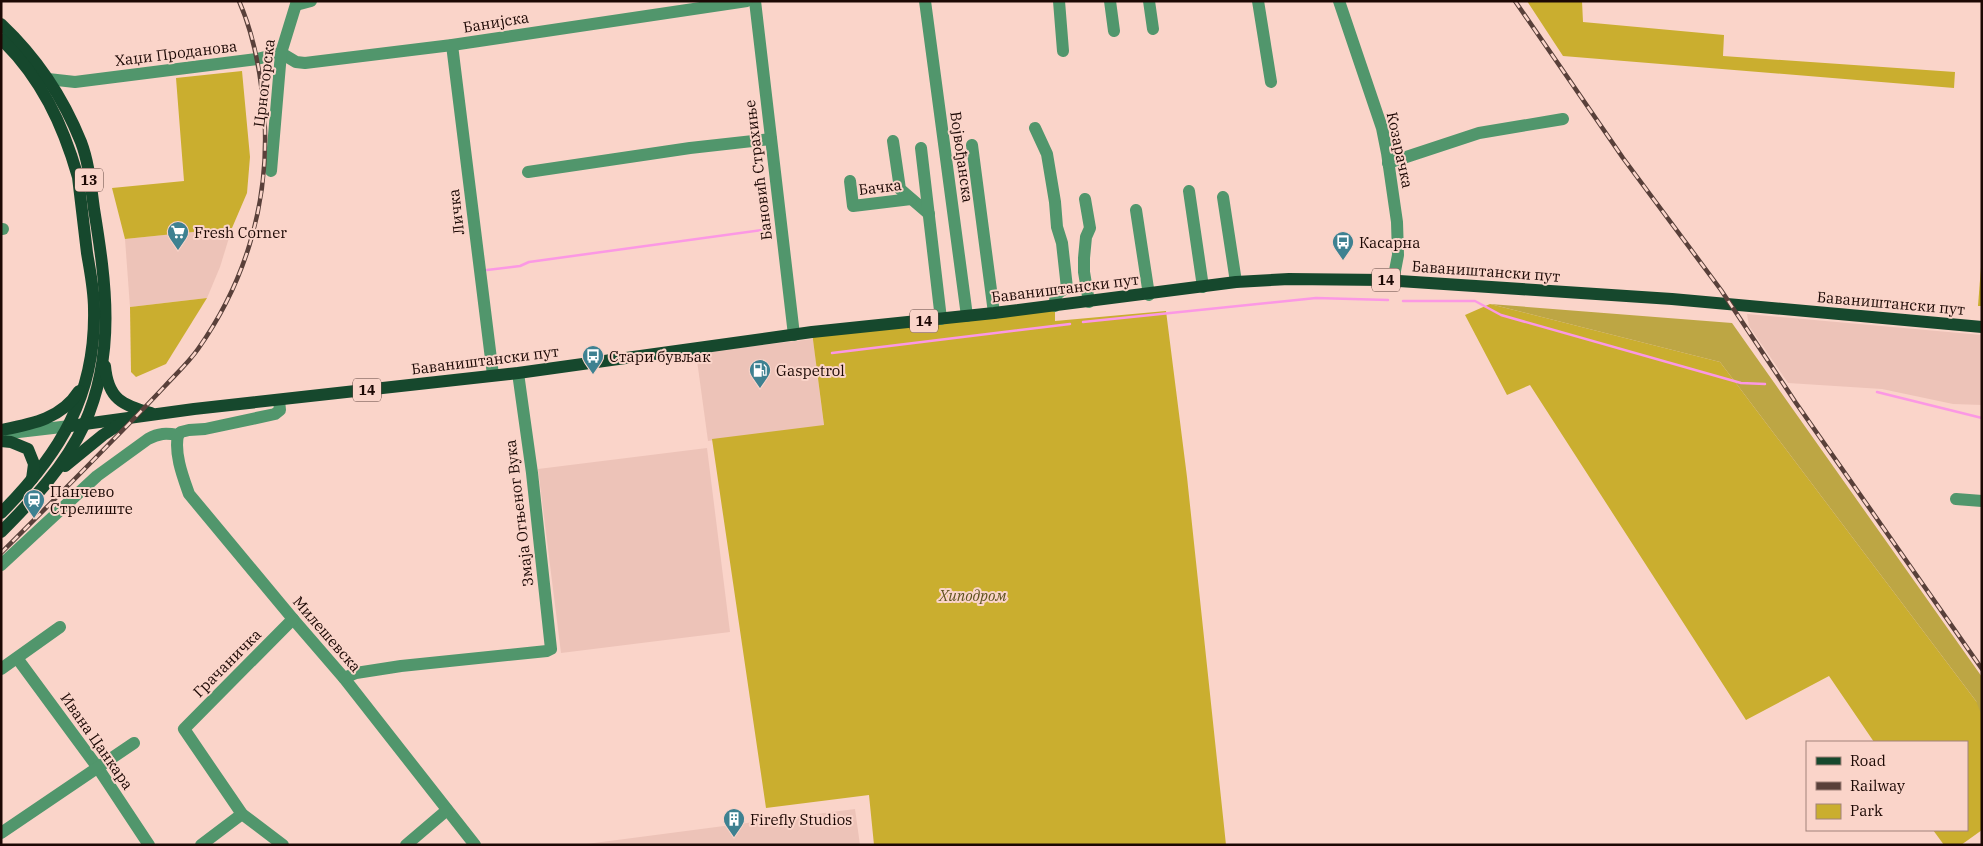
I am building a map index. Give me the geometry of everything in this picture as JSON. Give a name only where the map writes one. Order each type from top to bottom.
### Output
[{"type":"main road","name":"13","points":[[1,24],[19,41],[48,79],[82,144],[88,170],[105,285],[107,316],[104,362],[94,400],[85,424],[67,456],[51,477],[1,532]]},
{"type":"main road","name":"13","points":[[1,39],[27,68],[47,98],[59,122],[78,177],[94,308],[93,346],[89,367],[82,396],[70,426],[51,456],[31,482],[1,513]]},
{"type":"main road","name":"Баваништански пут","points":[[156,414],[518,373],[794,334],[1149,295],[1236,282],[1289,279],[1393,281],[1672,299],[1982,327]]},
{"type":"main road","points":[[104,362],[106,380],[116,398],[124,404],[156,414]]},
{"type":"main road","points":[[1,430],[35,424],[57,413],[78,393],[85,381],[89,367]]},
{"type":"main road","name":"14","points":[[70,426],[156,414]]},
{"type":"main road","points":[[51,477],[103,435],[129,418]]},
{"type":"main road","points":[[1,441],[11,442],[28,449],[34,464],[31,482]]},
{"type":"street","points":[[296,3],[311,1]]},
{"type":"street","name":"Банијска","points":[[281,53],[296,62],[305,63],[452,45],[713,3],[748,1]]},
{"type":"street","name":"Бановић Страхиње","points":[[755,1],[794,334]]},
{"type":"street","name":"Војвођанска","points":[[926,1],[967,316]]},
{"type":"street","points":[[1058,1],[1064,50]]},
{"type":"street","points":[[1110,1],[1114,31]]},
{"type":"street","points":[[1149,1],[1153,29]]},
{"type":"street","points":[[1258,1],[1271,82]]},
{"type":"street","name":"Козарачка","points":[[1339,1],[1382,128],[1397,222],[1398,254],[1393,281]]},
{"type":"street","name":"Црногорска","points":[[271,171],[281,53],[296,3]]},
{"type":"street","name":"Личка","points":[[452,45],[493,375]]},
{"type":"street","name":"Хаџи Проданова","points":[[48,79],[75,82],[257,59],[281,53]]},
{"type":"street","points":[[58,95],[75,82]]},
{"type":"street","points":[[1388,163],[1479,133],[1563,119]]},
{"type":"street","points":[[1035,128],[1047,154],[1055,202],[1056,227],[1062,243],[1068,288],[1059,291],[1054,298],[1055,306]]},
{"type":"street","points":[[528,172],[690,148],[771,140]]},
{"type":"street","points":[[894,141],[900,189],[929,214]]},
{"type":"street","points":[[972,145],[994,313]]},
{"type":"street","points":[[921,148],[941,319]]},
{"type":"street","name":"Бачка","points":[[850,181],[853,206],[911,199]]},
{"type":"street","points":[[1190,191],[1203,287]]},
{"type":"street","points":[[1223,198],[1236,282]]},
{"type":"street","points":[[1085,199],[1090,228],[1086,238],[1084,258],[1084,272],[1089,302]]},
{"type":"street","points":[[1136,210],[1149,295]]},
{"type":"street","name":"Змаја Огњеног Вука","points":[[344,678],[356,672],[548,651],[551,649],[532,473],[518,373]]},
{"type":"street","points":[[1,565],[97,476],[148,439],[158,434],[178,435],[189,430],[205,429],[275,414],[280,410],[279,400]]},
{"type":"street","points":[[1,434],[70,426]]},
{"type":"street","name":"Милешевска","points":[[178,435],[177,447],[183,479],[189,494],[293,620],[344,678],[475,845]]},
{"type":"street","points":[[1956,499],[1982,501]]},
{"type":"street","name":"Грачаничка","points":[[242,814],[184,729],[293,620]]},
{"type":"street","points":[[1,668],[60,627]]},
{"type":"street","name":"Ивана Цанкара","points":[[17,658],[98,768],[149,845]]},
{"type":"street","points":[[1,833],[134,743]]},
{"type":"street","points":[[406,845],[447,810]]},
{"type":"street","points":[[201,845],[242,814],[283,845]]},
{"type":"shaded area","points":[[232,228],[220,267],[207,298],[130,307],[125,239]]},
{"type":"shaded area","points":[[1490,304],[1732,323],[1982,677],[1982,716],[1976,701],[1720,362]]},
{"type":"shaded area","points":[[1747,314],[1982,335],[1982,405],[1953,404],[1882,389],[1788,383],[1749,326]]},
{"type":"shaded area","name":"Gaspetrol","points":[[813,339],[824,426],[708,441],[696,353]]},
{"type":"shaded area","points":[[707,448],[730,632],[561,653],[538,469]]},
{"type":"shaded area","points":[[855,809],[860,845],[579,845]]},
{"type":"green space","points":[[1527,1],[1582,1],[1583,22],[1724,35],[1723,56],[1955,72],[1954,88],[1563,56]]},
{"type":"green space","points":[[242,71],[250,157],[247,193],[232,228],[125,239],[112,188],[184,181],[176,78]]},
{"type":"green space","points":[[1982,254],[1982,306],[1978,306]]},
{"type":"green space","points":[[207,298],[166,364],[136,377],[131,372],[130,307]]},
{"type":"green space","points":[[1490,304],[1720,362],[1979,705],[1982,713],[1982,830],[1961,845],[1944,845],[1934,831],[1968,831],[1968,741],[1873,741],[1829,676],[1746,720],[1530,385],[1507,395],[1465,315]]},
{"type":"green space","name":"Хиподром","points":[[1055,306],[1055,321],[1166,311],[1187,477],[1226,845],[874,845],[869,795],[766,808],[712,439],[824,425],[812,332]]},
{"type":"waterway","points":[[487,270],[520,266],[529,262],[769,229]]},
{"type":"waterway","points":[[1083,322],[1316,298],[1388,300]]},
{"type":"waterway","points":[[1403,301],[1475,301],[1501,315],[1741,383],[1765,384]]},
{"type":"waterway","points":[[832,353],[1070,324]]},
{"type":"waterway","points":[[1877,392],[1982,418]]},
{"type":"railway","points":[[1,553],[191,359],[214,324],[240,272],[257,217],[265,159],[265,130],[263,97],[255,48],[239,1]]},
{"type":"railway","points":[[1515,1],[1623,158],[1721,290],[1796,403],[1982,669]]},
{"type":"place","name":"Fresh Corner","points":[[178,251]]},
{"type":"place","name":"Касарна","points":[[1343,261]]},
{"type":"place","name":"Стари бувљак","points":[[593,375]]},
{"type":"place","name":"Gaspetrol","points":[[760,389]]},
{"type":"place","name":"Панчево Стрелиште","points":[[34,519]]},
{"type":"place","name":"Firefly Studios","points":[[734,838]]}]
